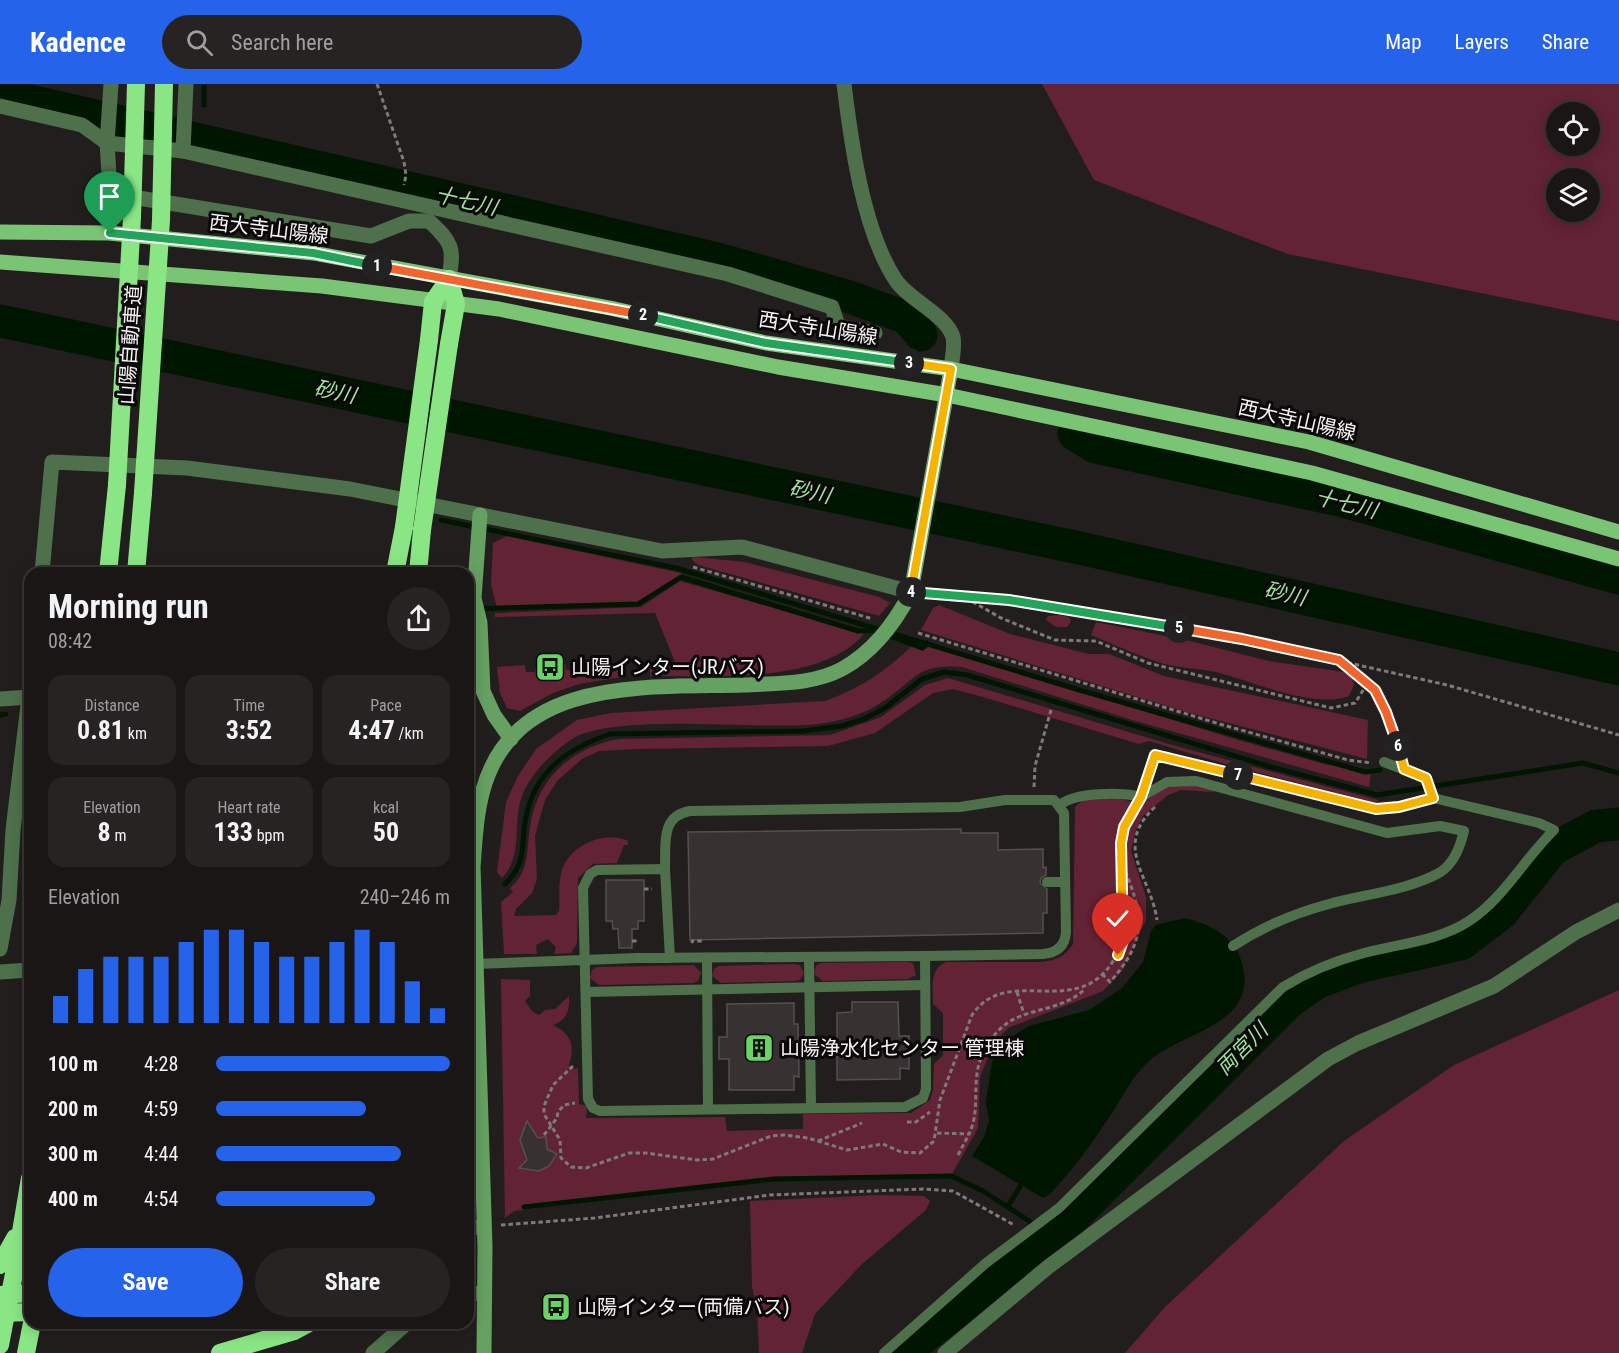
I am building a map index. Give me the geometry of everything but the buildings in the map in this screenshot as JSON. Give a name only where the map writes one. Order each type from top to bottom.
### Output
[{"type":"highway","name":"山陽自動車道","points":[[109,567],[117,485],[132,217],[136,84]]},
{"type":"highway","name":"山陽自動車道","points":[[137,567],[161,220],[164,84]]},
{"type":"highway","points":[[398,567],[433,303],[449,279]]},
{"type":"highway","points":[[419,567],[422,530],[448,344],[456,304],[449,279]]},
{"type":"highway","points":[[24,1222],[7,1269],[1,1329],[24,1323]]},
{"type":"highway","points":[[0,1295],[24,1293]]},
{"type":"highway","points":[[26,1353],[30,1329]]},
{"type":"highway","points":[[220,1353],[298,1329]]},
{"type":"main road","name":"西大寺山陽線","points":[[0,232],[110,233],[313,253],[609,308],[766,343],[951,369],[1309,442],[1619,532]]},
{"type":"main road","points":[[0,262],[322,286],[433,303],[499,309],[778,367],[947,395],[1312,473],[1619,559]]},
{"type":"street","points":[[183,151],[187,113],[186,84]]},
{"type":"street","points":[[474,855],[478,808],[489,774],[511,739],[531,721],[551,708],[573,698],[600,692],[813,680],[841,669],[866,652],[900,614],[911,592],[947,395],[953,338],[947,324],[918,304],[895,280],[879,246],[852,149],[844,84]]},
{"type":"street","points":[[111,90],[109,174],[120,195],[371,236],[409,221],[429,221],[443,234],[453,253],[449,279]]},
{"type":"street","points":[[0,106],[82,125],[109,138],[183,151],[728,274],[831,307],[838,326],[875,333]]},
{"type":"street","points":[[43,567],[52,462],[187,468],[350,489],[662,551],[742,547],[911,592]]},
{"type":"street","points":[[474,570],[480,515]]},
{"type":"street","points":[[474,606],[480,623],[483,691],[494,715],[511,739]]},
{"type":"street","points":[[0,699],[24,695]]},
{"type":"street","points":[[0,950],[9,900],[24,745]]},
{"type":"street","points":[[945,1353],[1048,1267],[1328,1059],[1358,1043],[1494,986],[1576,932],[1619,910]]},
{"type":"street","points":[[0,972],[24,970]]},
{"type":"street","points":[[474,982],[484,1227],[484,1353]]},
{"type":"street","points":[[474,1228],[484,1227]]},
{"type":"street","points":[[474,1293],[484,1292]]},
{"type":"street","points":[[373,1353],[400,1329]]},
{"type":"lane","points":[[1141,797],[1155,755],[1168,758]]},
{"type":"lane","points":[[1384,762],[1426,778],[1433,798]]},
{"type":"lane","points":[[1060,805],[1069,797],[1129,794],[1141,797],[1167,782],[1196,781],[1387,833],[1440,826],[1464,831],[1458,852],[1441,872],[1414,882],[1328,904],[1281,920],[1233,946]]},
{"type":"lane","points":[[884,1353],[986,1263],[1059,1208],[1284,987],[1312,970],[1337,961],[1445,933],[1469,921],[1484,909],[1554,830],[1539,823],[1433,798],[1399,807]]},
{"type":"lane","points":[[474,958],[585,962],[670,958],[809,958],[1053,953],[1065,940],[1064,813],[1054,800],[1005,800],[960,807],[679,813],[671,820],[666,831],[665,869],[670,958]]},
{"type":"lane","points":[[665,869],[597,870],[590,874],[583,888],[588,1099],[593,1108],[600,1112],[905,1107],[923,1098],[926,1089],[925,956]]},
{"type":"lane","points":[[1047,882],[1065,882]]},
{"type":"lane","points":[[809,958],[811,1107]]},
{"type":"lane","points":[[707,959],[708,1109]]},
{"type":"lane","points":[[586,992],[925,985]]},
{"type":"path","points":[[376,84],[406,175]]},
{"type":"path","points":[[662,551],[683,564],[876,620]]},
{"type":"path","points":[[911,592],[1009,600],[1242,639],[1447,685],[1619,735]]},
{"type":"path","points":[[964,597],[1001,618],[1055,639],[1096,641],[1148,663],[1298,702],[1331,708],[1355,703],[1367,684]]},
{"type":"path","points":[[918,633],[1245,732],[1366,764],[1384,762]]},
{"type":"path","points":[[1339,660],[1375,690],[1386,712],[1404,769]]},
{"type":"path","points":[[1034,800],[1035,766],[1051,710]]},
{"type":"path","points":[[1168,758],[1376,809],[1399,807]]},
{"type":"path","points":[[958,1155],[975,1122],[976,1072],[982,1056],[1000,1030],[1024,1014],[1063,1004],[1076,997],[1102,974],[1118,955],[1123,941],[1120,860],[1124,827],[1141,797]]},
{"type":"path","points":[[1157,920],[1155,903],[1137,867],[1135,846],[1138,830],[1145,816],[1158,804]]},
{"type":"path","points":[[1102,974],[1110,982],[1125,965],[1139,927],[1138,907],[1120,860]]},
{"type":"path","points":[[644,889],[652,889]]},
{"type":"path","points":[[632,941],[637,941]]},
{"type":"path","points":[[692,941],[703,941]]},
{"type":"path","points":[[576,1062],[546,1097],[544,1114],[560,1140],[561,1158],[571,1167],[579,1168],[629,1153],[697,1160],[713,1159],[771,1136],[784,1135],[847,1150],[883,1144],[901,1152],[920,1153],[928,1148],[937,1133],[940,1100],[972,1015],[979,1004],[991,996],[1017,992],[1075,991],[1087,987]]},
{"type":"path","points":[[1017,992],[1024,1014]]},
{"type":"path","points":[[544,1135],[564,1105],[582,1103]]},
{"type":"path","points":[[937,1133],[969,1134]]},
{"type":"path","points":[[484,1227],[595,1218],[770,1195],[923,1189],[953,1191],[988,1209],[1025,1234]]},
{"type":"shaded area","points":[[1042,84],[1619,84],[1619,321],[1288,254],[1094,180]]},
{"type":"shaded area","points":[[507,536],[681,573],[681,576],[636,604],[497,609],[491,584],[493,543]]},
{"type":"shaded area","points":[[694,557],[745,562],[879,597],[890,603],[879,616],[698,565],[691,559]]},
{"type":"shaded area","points":[[680,581],[864,634],[845,650],[821,662],[794,669],[734,676],[650,676],[650,668],[677,667],[655,613],[495,617],[495,613],[641,607]]},
{"type":"shaded area","points":[[939,605],[1010,634],[1089,654],[1109,654],[1164,676],[1368,720],[1367,759],[1186,712],[921,630],[933,608]]},
{"type":"shaded area","points":[[1048,616],[1069,617],[1071,622],[1067,627],[1056,627],[1046,620]]},
{"type":"shaded area","points":[[1096,622],[1190,641],[1269,661],[1344,672],[1352,677],[1354,685],[1349,696],[1320,699],[1286,693],[1216,672],[1164,664],[1091,635]]},
{"type":"shaded area","points":[[912,646],[923,651],[930,646],[1235,739],[1324,764],[1371,772],[1369,787],[1132,720],[962,667],[947,666],[925,671],[875,707],[835,721],[793,726],[651,724],[589,732],[569,741],[542,765],[530,780],[519,806],[513,859],[502,878],[497,872],[506,802],[518,776],[536,749],[577,720],[611,713],[825,701],[872,678]]},
{"type":"shaded area","points":[[559,664],[565,664],[566,670],[622,669],[622,677],[579,684],[553,693],[520,711],[507,708],[500,693],[497,667],[525,665],[526,672],[535,672],[536,665],[541,665],[542,671],[558,671]]},
{"type":"shaded area","points":[[948,678],[1172,745],[1378,800],[1377,803],[1232,766],[1149,741],[1139,744],[953,689],[933,693],[875,733],[828,746],[599,751],[582,759],[557,781],[545,800],[535,836],[537,879],[532,893],[516,909],[514,916],[556,915],[559,911],[560,883],[564,864],[570,856],[587,843],[608,837],[628,841],[628,845],[624,845],[617,863],[593,864],[578,878],[577,943],[571,953],[554,954],[556,947],[548,939],[536,945],[537,954],[504,954],[501,902],[513,892],[510,888],[524,868],[530,828],[540,795],[548,780],[559,768],[586,749],[619,739],[830,735],[881,717],[925,685]]},
{"type":"shaded area","points":[[1186,783],[1212,788],[1214,792],[1181,790],[1168,795],[1143,816],[1135,832],[1131,851],[1146,897],[1146,921],[1122,971],[1103,991],[1008,1028],[993,1045],[980,1077],[978,1128],[952,1174],[773,1177],[514,1211],[505,1218],[501,979],[530,980],[530,996],[525,1001],[533,1012],[539,1015],[545,1010],[555,1009],[569,996],[567,1014],[553,1025],[564,1032],[572,1046],[569,1065],[572,1069],[578,1068],[579,1104],[587,1106],[586,1118],[725,1117],[727,1131],[803,1129],[803,1114],[911,1113],[930,1100],[933,1090],[934,1064],[943,1055],[943,1013],[933,1004],[933,980],[937,969],[946,962],[1041,962],[1063,955],[1073,944],[1075,807],[1097,798],[1116,798],[1140,805],[1165,787]]},
{"type":"shaded area","points":[[1185,918],[1219,932],[1232,943],[1237,951],[1245,982],[1240,1000],[1229,1014],[1214,1025],[1160,1053],[1146,1064],[1132,1081],[1083,1155],[1050,1194],[1043,1198],[972,1156],[984,1137],[989,1121],[986,1102],[992,1062],[1008,1039],[1029,1026],[1089,1010],[1122,988],[1143,962],[1151,931],[1156,925]]},
{"type":"shaded area","points":[[821,963],[913,963],[916,975],[908,979],[823,981],[814,974],[816,966]]},
{"type":"shaded area","points":[[694,965],[701,973],[698,981],[693,983],[599,985],[590,978],[592,970],[597,967]]},
{"type":"shaded area","points":[[800,965],[804,973],[800,980],[721,983],[712,976],[714,969],[719,966]]},
{"type":"shaded area","points":[[1619,990],[1619,1353],[1125,1353],[1165,1307],[1344,1141],[1454,1065]]},
{"type":"shaded area","points":[[879,1195],[924,1196],[930,1201],[926,1210],[861,1265],[815,1314],[802,1353],[759,1353],[757,1308],[752,1287],[750,1201]]},
{"type":"waterway","points":[[204,84],[204,105]]},
{"type":"waterway","name":"十七川","points":[[0,94],[718,259],[850,297],[907,318],[921,335]]},
{"type":"waterway","name":"砂川","points":[[0,321],[1084,549],[1619,669]]},
{"type":"waterway","name":"十七川","points":[[1074,434],[1095,447],[1343,501],[1619,578]]},
{"type":"waterway","points":[[441,520],[676,568],[1076,689],[1365,772],[1380,770]]},
{"type":"waterway","points":[[474,609],[638,604],[681,577],[858,631],[876,630]]},
{"type":"waterway","points":[[887,635],[922,648],[927,643]]},
{"type":"waterway","points":[[505,884],[519,865],[527,811],[533,795],[551,768],[577,748],[610,734],[803,731],[842,726],[864,719],[885,708],[922,679],[944,672],[967,675],[1271,767],[1377,795],[1583,763],[1619,773]]},
{"type":"waterway","points":[[0,715],[6,714]]},
{"type":"waterway","name":"両宮川","points":[[904,1353],[1070,1221],[1289,1002],[1318,982],[1358,967],[1461,944],[1502,913],[1553,849],[1596,826],[1619,824]]},
{"type":"waterway","points":[[524,1207],[774,1179],[951,1176],[983,1191],[1052,1236]]},
{"type":"waterway","points":[[1008,1206],[1021,1185]]},
{"type":"tunnel","points":[[6,1264],[24,1262]]},
{"type":"place","name":"山陽インター(JRバス)","points":[[550,667]]},
{"type":"place","name":"山陽浄水化センター 管理棟","points":[[759,1048]]},
{"type":"place","name":"山陽インター(両備バス)","points":[[556,1307]]},
{"type":"route","points":[[110,233],[313,253],[609,308],[766,343],[951,369],[911,592],[1009,600],[1242,639],[1339,660],[1375,690],[1386,712],[1404,769],[1426,778],[1433,798],[1399,807],[1376,809],[1155,755],[1141,797],[1136,802],[1124,827],[1121,843],[1123,941],[1118,955]]}]
